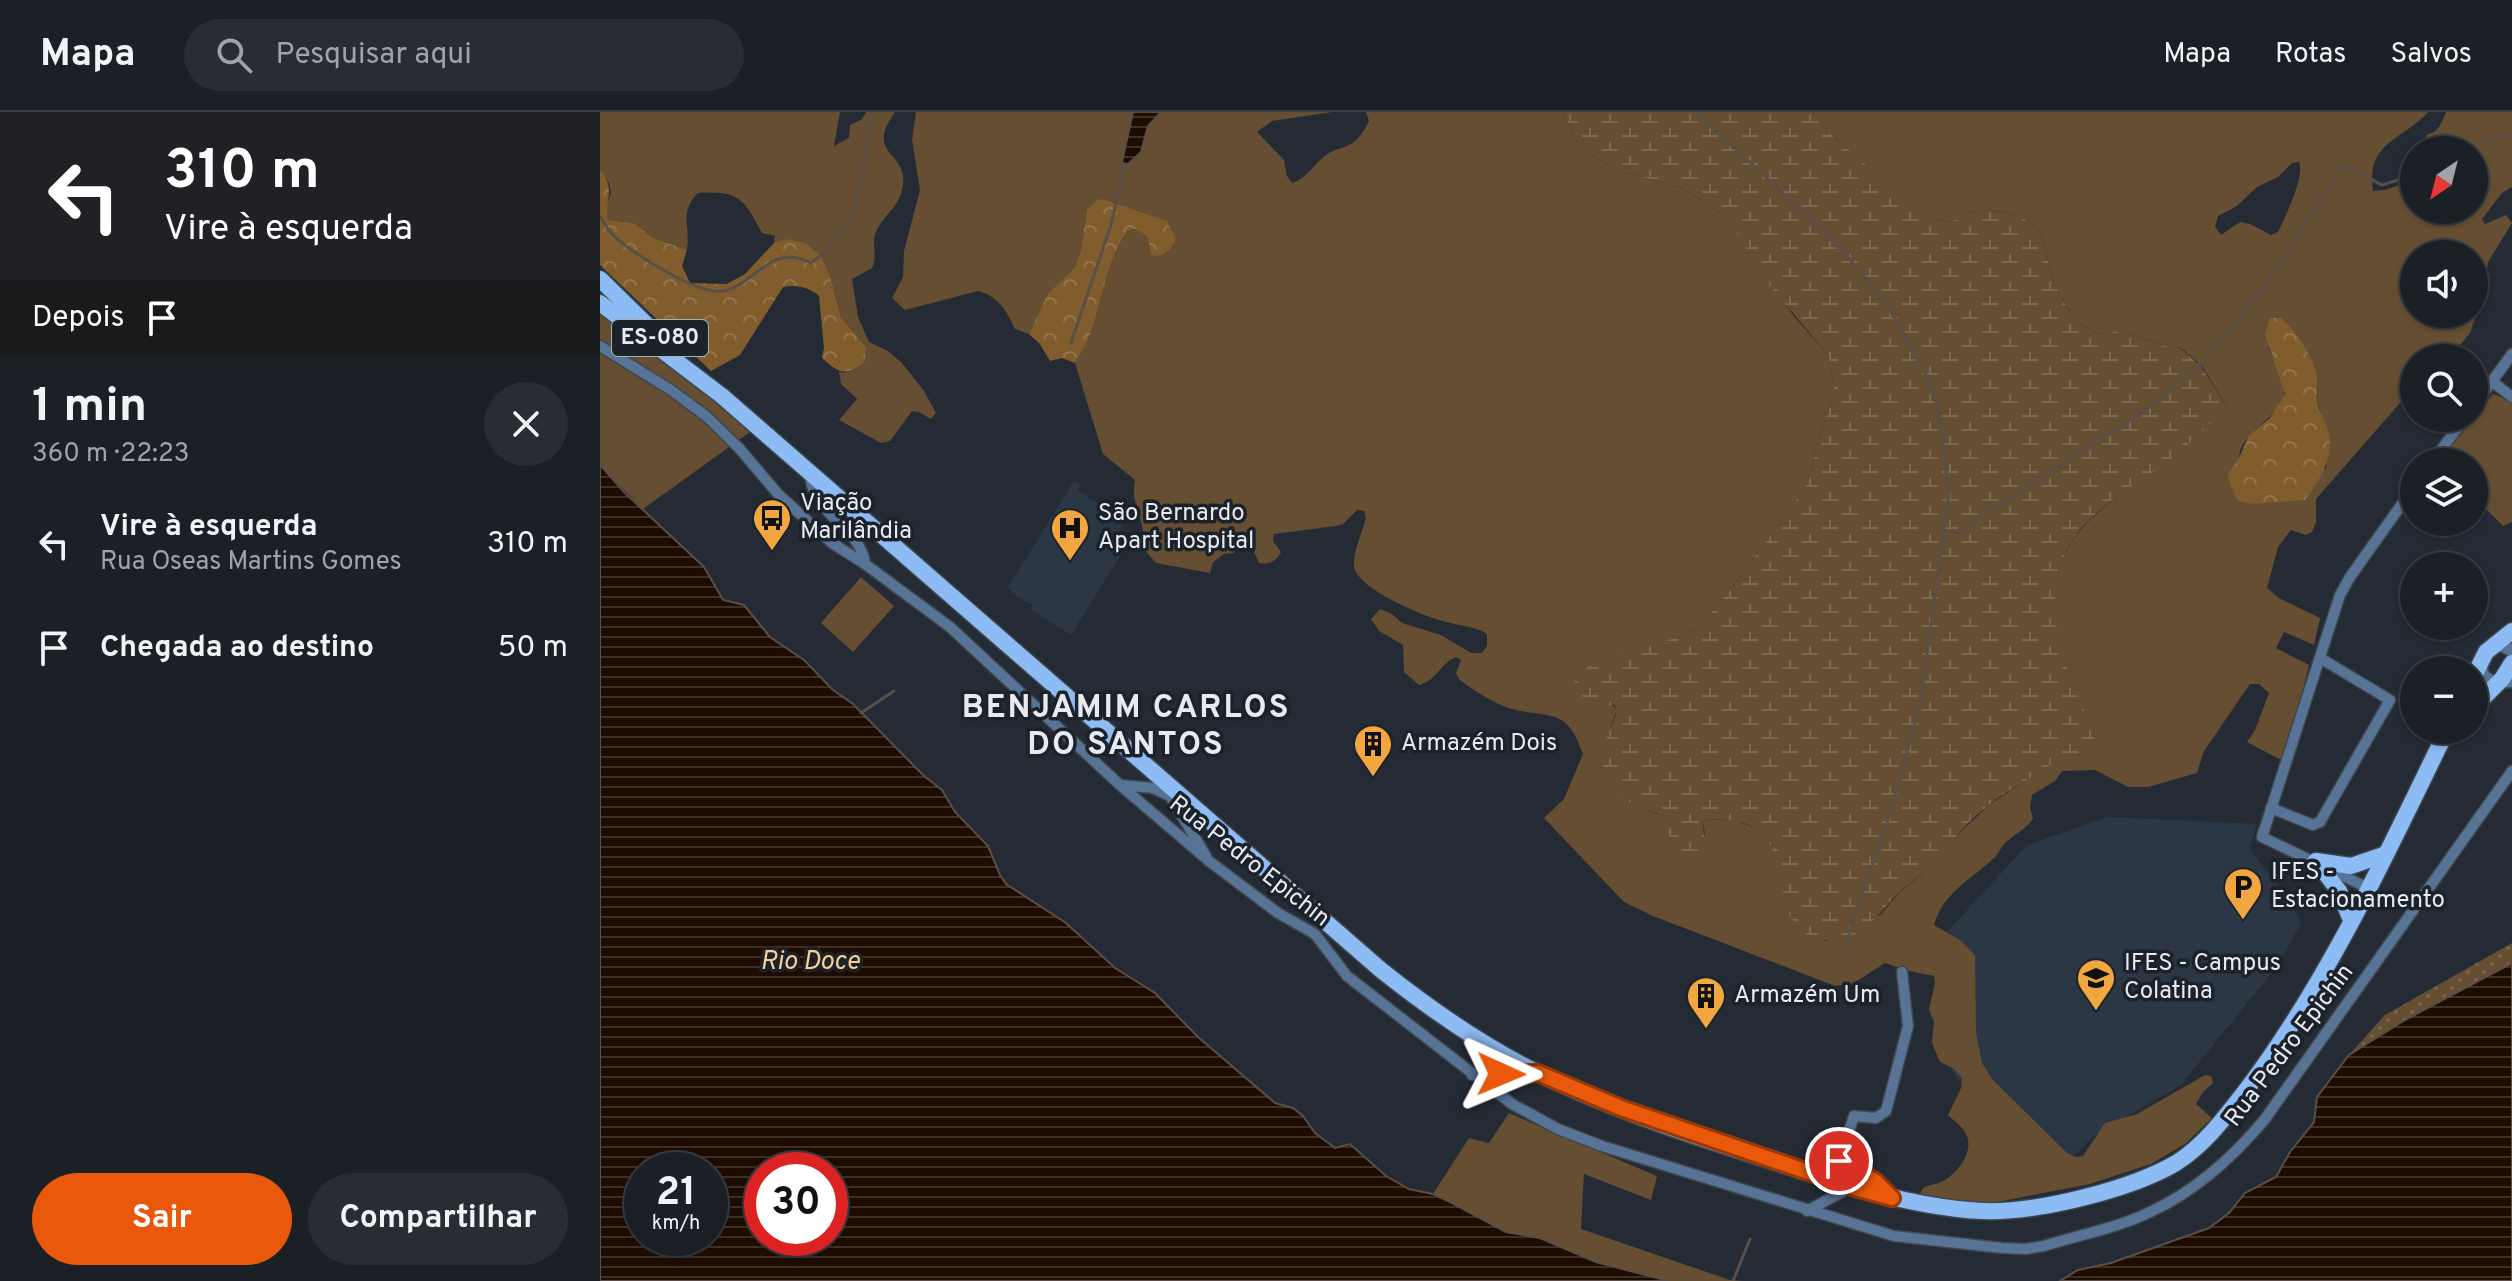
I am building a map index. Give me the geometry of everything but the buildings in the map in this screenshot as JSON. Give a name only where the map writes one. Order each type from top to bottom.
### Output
[{"type":"main road","name":"ES-080","points":[[600,279],[722,396],[1173,792],[1418,999],[1467,1033],[1538,1073],[1621,1108],[1892,1198],[1924,1205],[1985,1211],[2088,1196],[2139,1181],[2177,1162],[2206,1140],[2272,1056],[2322,976],[2440,744]]},
{"type":"main road","name":"ES-080","points":[[600,303],[722,396]]},
{"type":"main road","points":[[2485,656],[2492,645],[2512,631]]},
{"type":"main road","points":[[2488,696],[2506,681],[2512,663]]},
{"type":"main road","name":"ES-080","points":[[2434,758],[2445,744]]},
{"type":"main road","points":[[2316,861],[2351,866],[2386,854]]},
{"type":"main road","points":[[2316,861],[2339,891],[2351,920]]},
{"type":"street","name":"Rua Pedro Epichin","points":[[600,346],[671,390],[706,416],[739,448],[778,494],[832,543],[950,627],[1120,785],[1209,861],[1278,913],[1315,934],[1347,976],[1512,1104],[1558,1129],[1602,1146],[1894,1236],[2026,1249],[2148,1214],[2175,1199],[2221,1165],[2265,1119],[2512,771]]},
{"type":"street","points":[[2488,388],[2512,354]]},
{"type":"street","points":[[2493,382],[2512,397]]},
{"type":"street","points":[[810,472],[810,484],[816,498],[859,546],[865,564]]},
{"type":"street","points":[[2368,888],[2262,837],[2332,616],[2350,577],[2400,507]]},
{"type":"street","points":[[2492,645],[2504,646],[2512,651]]},
{"type":"street","points":[[2271,808],[2313,825],[2320,822],[2390,700],[2320,658]]},
{"type":"street","points":[[1120,785],[1173,792],[1209,861]]},
{"type":"street","points":[[1892,1198],[1875,1181],[1839,1161],[1854,1116],[1881,1117],[1886,1111],[1908,1026],[1902,972]]},
{"type":"street","points":[[1471,1075],[1538,1073]]},
{"type":"street","points":[[1807,1211],[1852,1187]]},
{"type":"shaded area","name":"São Bernardo Apart Hospital","points":[[1074,481],[1080,485],[1077,490],[1125,520],[1120,530],[1132,537],[1071,635],[1030,609],[1033,604],[1012,593],[1008,587]]},
{"type":"shaded area","name":"IFES - Campus Colatina","points":[[2107,817],[2257,824],[2249,849],[2287,896],[2301,923],[2277,966],[2181,1085],[2092,1137],[2060,1171],[1986,1116],[1936,1050],[1968,974],[1934,946],[2027,845]]},
{"type":"green space","points":[[600,112],[840,112],[834,146],[849,138],[850,125],[862,119],[866,112],[895,112],[884,137],[885,145],[903,173],[901,192],[876,232],[872,268],[852,279],[858,317],[869,342],[888,351],[902,363],[924,391],[936,413],[931,419],[912,411],[890,441],[881,443],[839,420],[857,399],[841,384],[839,372],[859,366],[865,360],[866,347],[841,317],[834,290],[785,239],[774,243],[775,236],[762,233],[739,199],[723,193],[698,193],[688,207],[687,250],[652,237],[634,223],[608,220],[606,208],[611,193],[609,183],[600,170]]},
{"type":"green space","points":[[916,112],[1133,112],[1127,135],[1148,126],[1161,112],[1332,112],[1272,121],[1257,132],[1284,160],[1287,176],[1292,183],[1306,175],[1326,155],[1356,140],[1369,121],[1366,112],[1563,112],[1574,138],[1613,169],[1684,189],[1726,217],[1793,315],[1828,355],[1834,390],[1805,488],[1698,628],[1679,637],[1611,704],[1617,710],[1611,726],[1649,811],[1665,816],[1669,837],[1705,835],[1703,822],[1715,819],[1739,822],[1760,831],[1772,843],[1786,900],[1798,926],[1810,935],[1827,941],[1880,915],[1989,805],[2050,764],[2080,755],[2089,748],[2095,733],[2074,689],[2058,641],[2055,592],[2060,568],[2070,545],[2091,519],[2227,407],[2202,366],[2181,348],[2118,331],[2095,332],[2075,321],[2054,283],[2041,232],[2030,223],[2018,215],[1989,210],[1971,212],[1945,222],[1935,219],[1907,202],[1824,128],[1813,112],[2428,112],[2380,152],[2372,174],[2373,191],[2400,185],[2400,224],[2488,224],[2506,215],[2512,223],[2488,262],[2488,240],[2400,240],[2400,328],[2472,328],[2460,344],[2400,344],[2400,403],[2316,499],[2316,522],[2312,532],[2306,535],[2291,530],[2278,547],[2267,588],[2279,598],[2320,618],[2314,645],[2284,632],[2276,648],[2309,665],[2293,731],[2281,760],[2247,742],[2269,693],[2259,684],[2250,684],[2204,751],[2197,773],[2148,787],[2128,787],[2095,770],[2062,771],[2055,781],[2032,795],[2030,807],[2033,819],[2030,823],[1951,895],[1934,925],[1960,940],[1975,955],[1976,1033],[1982,1063],[1993,1080],[2067,1153],[2075,1157],[2083,1156],[2105,1123],[2137,1114],[2205,1075],[2211,1076],[2213,1083],[2196,1104],[2212,1118],[2185,1144],[2151,1164],[2090,1184],[1992,1203],[1961,1203],[1918,1198],[1923,1188],[1953,1174],[1963,1162],[1968,1148],[1964,1131],[1948,1115],[1961,1088],[1962,1078],[1953,1068],[1940,1062],[1932,1043],[1934,1022],[1929,1010],[1934,976],[1885,963],[1852,984],[1835,986],[1624,902],[1544,818],[1564,799],[1583,754],[1570,728],[1555,717],[1509,708],[1483,696],[1459,679],[1456,673],[1461,660],[1456,657],[1430,680],[1419,685],[1404,672],[1403,645],[1379,631],[1371,619],[1380,609],[1402,623],[1441,635],[1471,653],[1482,653],[1487,646],[1487,634],[1423,614],[1393,601],[1366,584],[1354,566],[1366,518],[1364,511],[1357,510],[1343,524],[1336,526],[1274,534],[1273,541],[1281,552],[1269,563],[1259,563],[1251,545],[1244,541],[1233,553],[1224,554],[1213,562],[1210,573],[1156,563],[1142,547],[1143,528],[1134,497],[1135,480],[1103,454],[1075,363],[1091,332],[1111,263],[1128,231],[1135,229],[1147,236],[1166,220],[1147,216],[1114,202],[1087,209],[1081,250],[1074,268],[1049,294],[1029,334],[1015,329],[1001,305],[978,291],[905,310],[892,298],[903,277],[904,251],[920,190],[912,140]],"holes":[[[2299,162],[2297,187],[2278,232],[2271,235],[2240,222],[2221,235],[2215,227],[2218,216],[2237,206],[2257,187],[2278,177],[2292,163]],[[2268,347],[2318,379],[2317,400],[2329,441],[2326,468],[2268,502],[2251,504],[2240,472],[2240,451],[2251,434],[2280,404],[2285,389]]]},
{"type":"green space","points":[[1563,112],[1813,112],[1824,128],[1908,202],[1935,219],[1945,222],[1971,212],[1989,210],[2018,215],[2030,223],[2041,232],[2054,283],[2075,321],[2095,332],[2118,331],[2180,348],[2201,366],[2227,407],[2168,461],[2094,515],[2069,547],[2059,573],[2055,600],[2057,627],[2072,681],[2095,733],[2089,748],[2047,766],[1981,811],[1930,866],[1868,925],[1849,937],[1824,940],[1805,933],[1793,920],[1770,845],[1758,830],[1739,822],[1708,820],[1703,822],[1705,849],[1694,857],[1682,854],[1669,837],[1664,816],[1622,797],[1606,780],[1604,753],[1617,710],[1614,705],[1604,706],[1574,693],[1575,679],[1601,659],[1679,637],[1698,628],[1805,488],[1834,390],[1828,355],[1771,287],[1726,217],[1684,189],[1613,169],[1574,138]]},
{"type":"green space","points":[[2446,112],[2512,112],[2512,187],[2502,193],[2488,211],[2488,136],[2426,136],[2437,129]]},
{"type":"green space","points":[[600,170],[609,189],[608,220],[634,223],[652,237],[687,250],[682,266],[690,283],[727,284],[745,274],[774,243],[785,239],[805,243],[820,255],[830,276],[841,317],[866,347],[865,361],[854,370],[844,372],[822,358],[824,348],[819,296],[807,288],[788,286],[783,287],[740,355],[711,371],[600,265]]},
{"type":"green space","points":[[1099,199],[1166,220],[1176,238],[1167,252],[1152,256],[1147,236],[1135,229],[1128,231],[1111,263],[1091,332],[1075,363],[1062,358],[1050,361],[1040,344],[1029,334],[1048,294],[1074,268],[1081,250],[1087,209]]},
{"type":"green space","points":[[600,309],[696,383],[750,432],[643,509],[600,465]]},
{"type":"green space","points":[[2270,318],[2281,318],[2287,324],[2312,360],[2318,379],[2317,401],[2330,441],[2328,459],[2321,476],[2305,500],[2251,504],[2238,501],[2228,473],[2238,460],[2249,435],[2270,418],[2285,394],[2265,334]]},
{"type":"green space","points":[[2493,394],[2512,401],[2512,522],[2503,526],[2488,511],[2488,448],[2449,448],[2462,432],[2488,432],[2488,400]]},
{"type":"green space","points":[[861,577],[894,606],[853,652],[821,623]]},
{"type":"green space","points":[[2512,943],[2512,963],[2405,1020],[2349,1055],[2385,1015]]},
{"type":"green space","points":[[1509,1113],[1657,1176],[1651,1200],[1584,1174],[1581,1229],[1730,1280],[1743,1281],[1668,1281],[1634,1274],[1506,1232],[1433,1194],[1469,1138],[1489,1143]]},
{"type":"water","points":[[1133,112],[1161,112],[1148,126],[1141,152],[1124,164],[1122,162]]},
{"type":"water","name":"Rio Doce","points":[[600,465],[625,493],[704,567],[723,600],[744,605],[770,637],[804,660],[942,790],[955,812],[988,846],[1006,884],[1066,923],[1115,968],[1155,993],[1198,1037],[1275,1103],[1293,1108],[1315,1133],[1335,1148],[1350,1144],[1386,1176],[1409,1189],[1433,1194],[1506,1232],[1540,1238],[1596,1262],[1668,1281],[600,1281]]},
{"type":"water","points":[[2512,963],[2512,1281],[2060,1281],[2078,1270],[2111,1263],[2209,1228],[2229,1213],[2245,1193],[2276,1177],[2290,1152],[2314,1122],[2317,1097],[2349,1055],[2405,1020]]},
{"type":"waterway","points":[[600,216],[614,236],[635,252],[666,272],[712,291],[735,287],[774,261],[797,258],[811,263],[829,248],[851,214],[863,176],[872,112]]},
{"type":"waterway","points":[[1695,112],[1842,251],[1874,287],[1924,371],[1938,407],[1949,493],[1920,705],[1884,835],[1856,908],[1845,953]]},
{"type":"waterway","points":[[2488,141],[2512,132]]},
{"type":"waterway","points":[[1071,343],[1111,225],[1125,164]]},
{"type":"waterway","points":[[1945,539],[2145,410],[2180,383],[2238,321],[2343,167],[2359,171],[2382,185],[2400,179]]},
{"type":"waterway","points":[[861,713],[894,691]]},
{"type":"waterway","points":[[1733,1281],[1750,1239]]},
{"type":"place","name":"Viação Marilândia","points":[[772,552]]},
{"type":"place","name":"São Bernardo Apart Hospital","points":[[1070,562]]},
{"type":"place","name":"Armazém Dois","points":[[1373,778]]},
{"type":"place","name":"IFES - Estacionamento","points":[[2243,921]]},
{"type":"place","name":"IFES - Campus Colatina","points":[[2096,1012]]},
{"type":"place","name":"Armazém Um","points":[[1706,1030]]},
{"type":"district","name":"BENJAMIM CARLOS DO SANTOS","points":[[1126,728]]},
{"type":"route","points":[[1501,1074],[1538,1073],[1621,1108],[1892,1198],[1875,1181],[1839,1161]]}]
